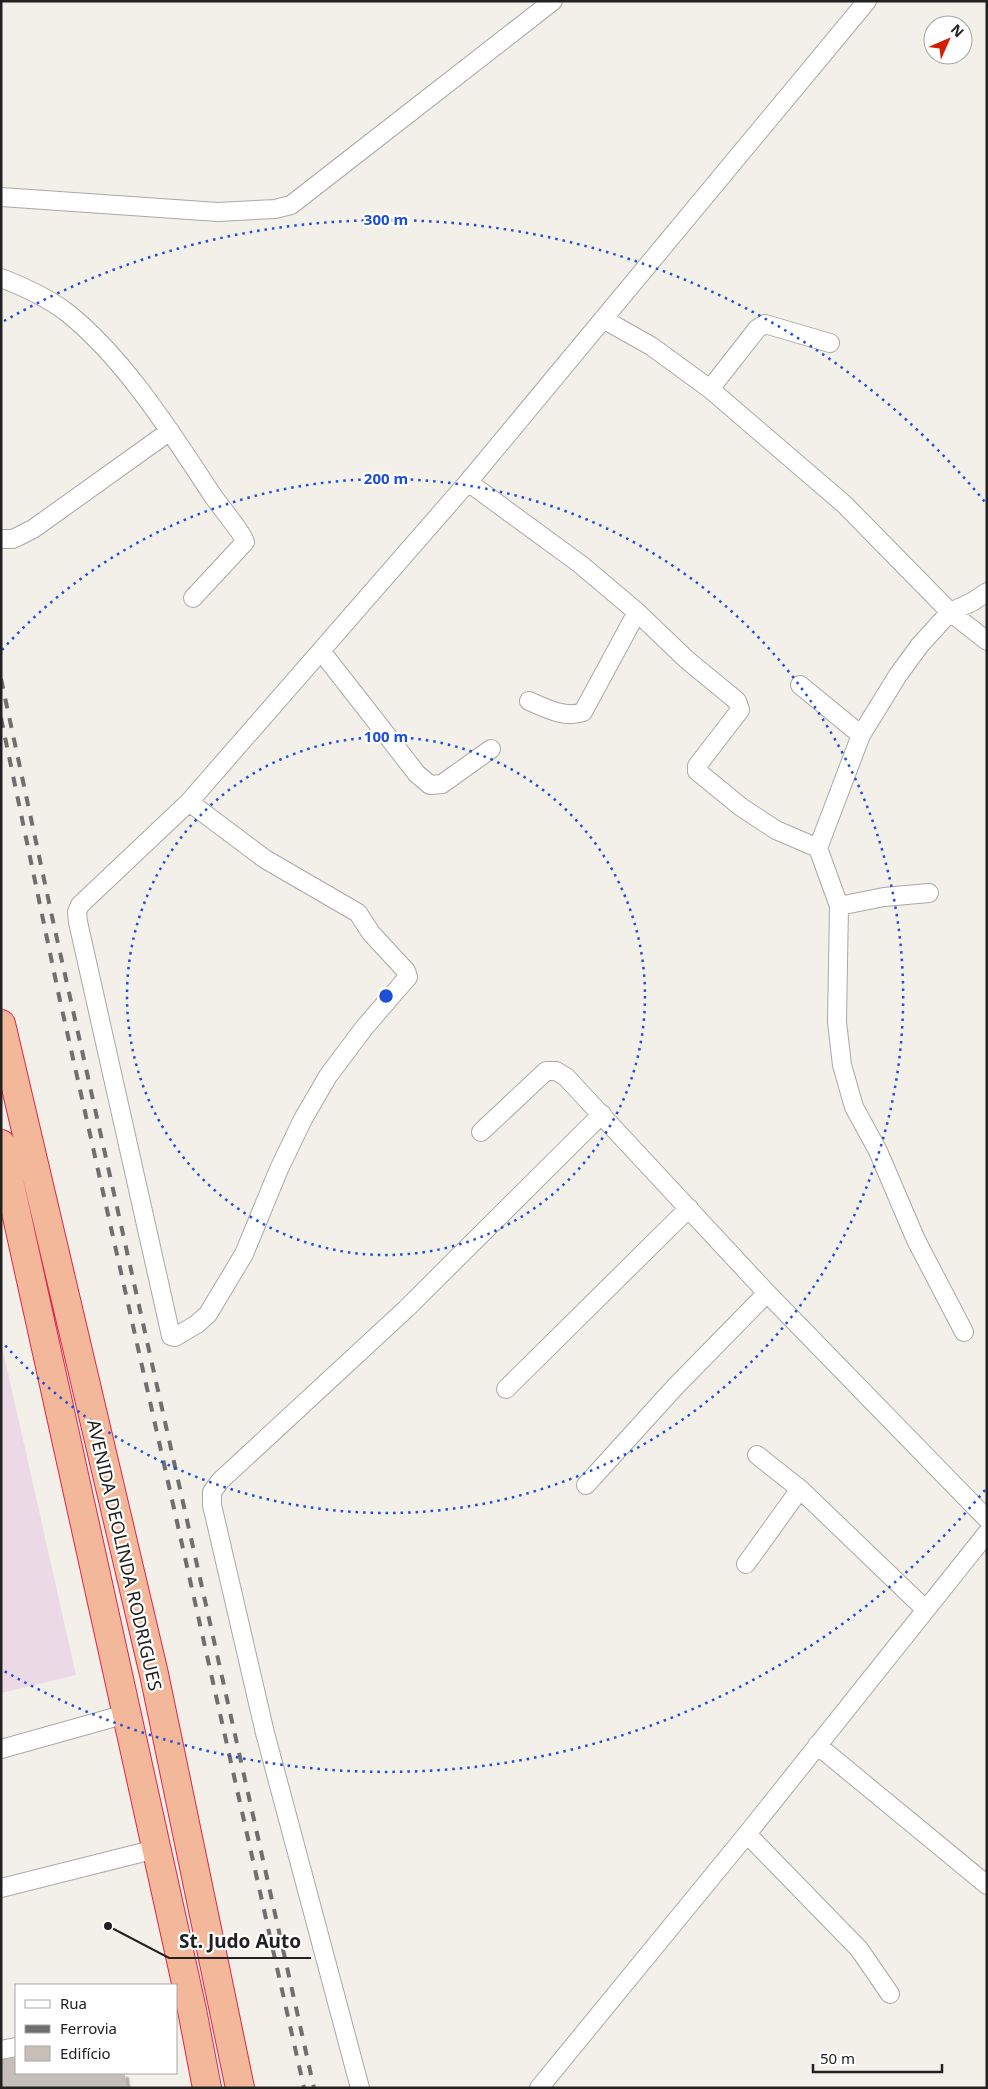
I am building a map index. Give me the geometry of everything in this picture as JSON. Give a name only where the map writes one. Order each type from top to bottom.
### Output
[{"type":"highway","name":"AVENIDA DEOLINDA RODRIGUES","points":[[1,1024],[154,1674],[240,2088]]},
{"type":"highway","name":"AVENIDA DEOLINDA RODRIGUES","points":[[1,1144],[156,1849],[184,2012],[207,2088]]},
{"type":"street","points":[[1,197],[218,212],[275,209],[291,205],[553,1]]},
{"type":"street","points":[[189,802],[265,859],[358,913],[370,933],[406,971],[408,977],[364,1028],[328,1076],[303,1119],[279,1169],[244,1254],[208,1314],[197,1324],[174,1337],[171,1336],[77,912],[80,905],[189,802],[322,651],[468,482],[866,1]]},
{"type":"street","points":[[1,278],[32,290],[65,312],[100,344],[143,394],[227,517],[245,537],[245,542],[193,598]]},
{"type":"street","points":[[603,318],[651,346],[710,390],[844,504],[950,612],[987,641]]},
{"type":"street","points":[[710,390],[757,329],[765,324],[830,342]]},
{"type":"street","points":[[1,539],[13,539],[33,529],[170,431]]},
{"type":"street","points":[[468,482],[580,564],[637,612],[686,659],[737,701],[740,710],[697,766],[700,776],[741,807],[776,830],[818,848]]},
{"type":"street","points":[[964,1332],[916,1240],[878,1151],[851,1099],[842,1065],[837,1022],[839,906],[818,848],[861,735],[898,676],[920,645],[950,612],[972,602],[987,592]]},
{"type":"street","points":[[529,701],[549,710],[575,715],[583,712],[637,612]]},
{"type":"street","points":[[322,651],[417,774],[430,785],[442,784],[491,749]]},
{"type":"street","points":[[800,685],[861,735]]},
{"type":"street","points":[[839,906],[884,897],[928,894]]},
{"type":"street","points":[[481,1132],[546,1071],[556,1071],[566,1077],[767,1293],[987,1519]]},
{"type":"street","points":[[360,2088],[265,1733],[212,1505],[212,1492],[220,1481],[406,1309],[602,1114]]},
{"type":"street","points":[[506,1389],[689,1208]]},
{"type":"street","points":[[586,1485],[675,1387],[767,1293]]},
{"type":"street","points":[[757,1455],[800,1489],[925,1609]]},
{"type":"street","points":[[746,1564],[800,1489]]},
{"type":"street","points":[[539,2088],[747,1834],[987,1533]]},
{"type":"street","points":[[1,1749],[126,1714]]},
{"type":"street","points":[[818,1745],[987,1885]]},
{"type":"street","points":[[747,1834],[859,1949],[890,1994]]},
{"type":"street","points":[[1,1888],[156,1849]]},
{"type":"street","points":[[1,2050],[15,2047]]},
{"type":"shaded area","points":[[1,1342],[76,1675],[1,1693]]},
{"type":"building","points":[[15,2058],[15,2074],[124,2074],[126,2088],[1,2088],[1,2060]]},
{"type":"railway","points":[[1,679],[53,921],[314,2088]]},
{"type":"railway","points":[[1,718],[59,996],[304,2088]]},
{"type":"place","name":"St. Judo Auto","points":[[108,1926]]}]
